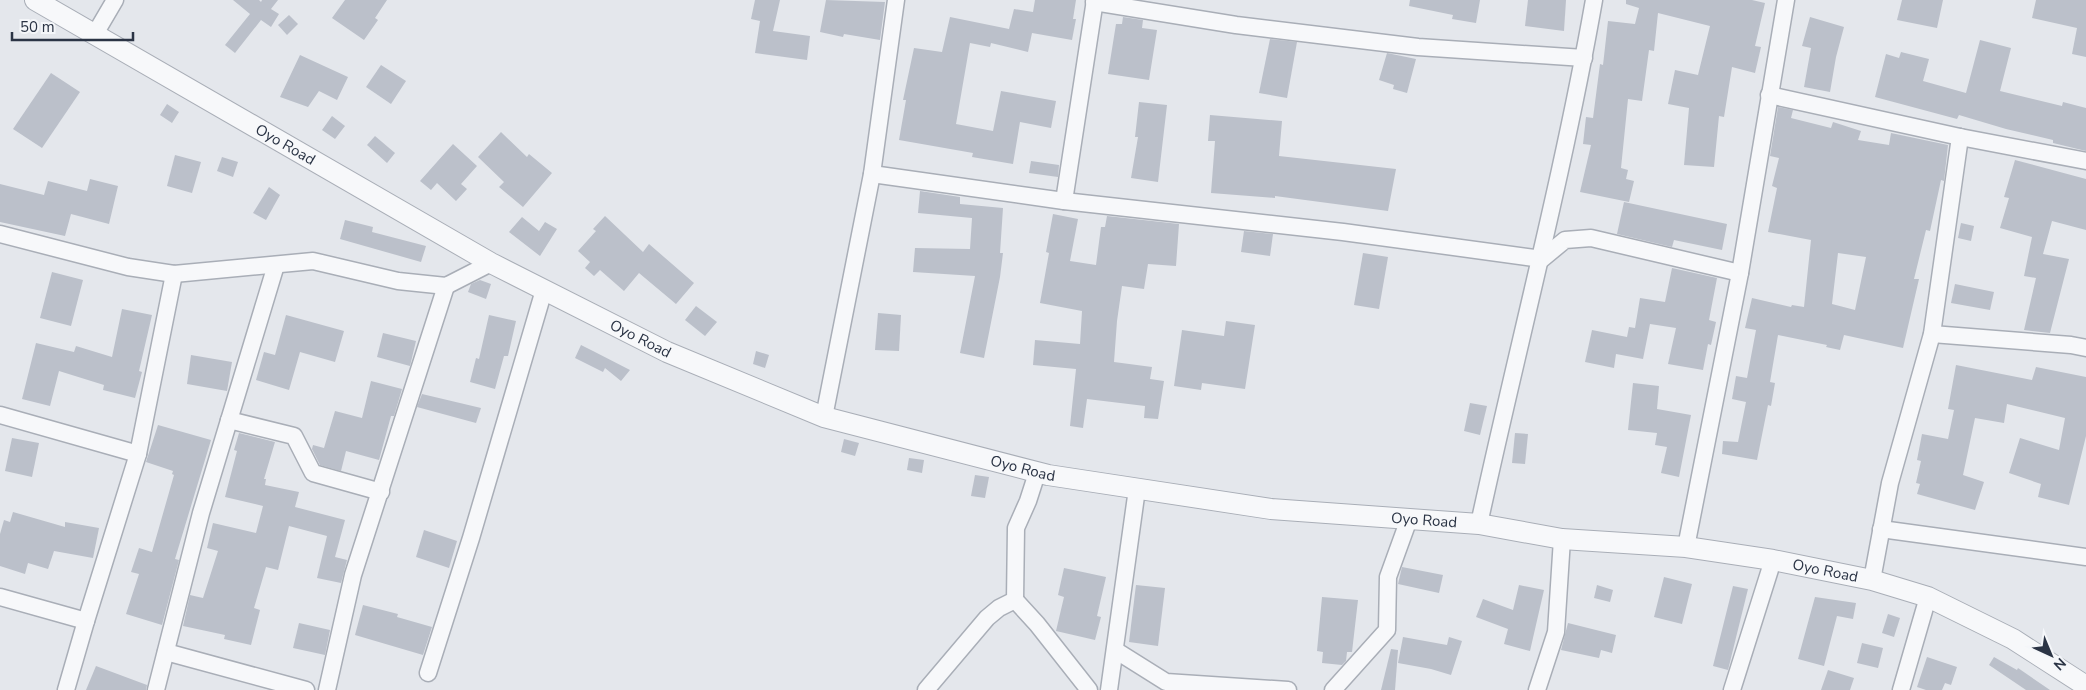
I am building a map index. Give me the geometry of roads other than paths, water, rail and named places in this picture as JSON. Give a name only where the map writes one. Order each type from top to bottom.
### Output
[{"type":"street","name":"Oyo Road","points":[[35,0],[492,263],[667,352],[824,417],[1037,474],[1271,509],[1479,524],[1562,539],[1686,547],[1773,560],[1872,580],[1928,597],[2013,639],[2086,686]]},
{"type":"street","points":[[95,34],[115,0]]},
{"type":"street","points":[[824,417],[872,174],[896,0]]},
{"type":"street","points":[[1479,524],[1507,397],[1542,259],[1584,58],[1594,0]]},
{"type":"street","points":[[1686,547],[1740,273],[1786,0]]},
{"type":"street","points":[[1064,201],[1094,1],[1236,25],[1418,47],[1584,58]]},
{"type":"street","points":[[1769,95],[1960,137],[2086,161]]},
{"type":"street","points":[[1872,580],[1890,482],[1932,334],[1960,137]]},
{"type":"street","points":[[872,174],[1064,201],[1342,232],[1542,259],[1565,240],[1591,238],[1740,273]]},
{"type":"street","points":[[0,234],[128,267],[174,274],[313,261],[398,281],[446,286],[492,263]]},
{"type":"street","points":[[156,690],[201,513],[276,265]]},
{"type":"street","points":[[66,690],[138,454],[174,274]]},
{"type":"street","points":[[327,690],[353,575],[446,286]]},
{"type":"street","points":[[428,673],[471,538],[544,290]]},
{"type":"street","points":[[1932,334],[2071,345],[2086,348]]},
{"type":"street","points":[[0,415],[138,454]]},
{"type":"street","points":[[229,420],[294,436],[313,473],[381,492]]},
{"type":"street","points":[[1037,474],[1016,528],[1015,600],[1037,624],[1089,690]]},
{"type":"street","points":[[1109,690],[1137,489]]},
{"type":"street","points":[[1333,690],[1387,630],[1388,577],[1409,519]]},
{"type":"street","points":[[1881,529],[2086,557]]},
{"type":"street","points":[[1537,690],[1556,632],[1562,539]]},
{"type":"street","points":[[1732,690],[1773,560]]},
{"type":"street","points":[[0,597],[86,621]]},
{"type":"street","points":[[1902,690],[1928,597]]},
{"type":"street","points":[[926,690],[987,618],[999,608],[1015,600]]},
{"type":"street","points":[[1114,650],[1166,686],[1288,690]]},
{"type":"street","points":[[166,652],[306,690]]}]
